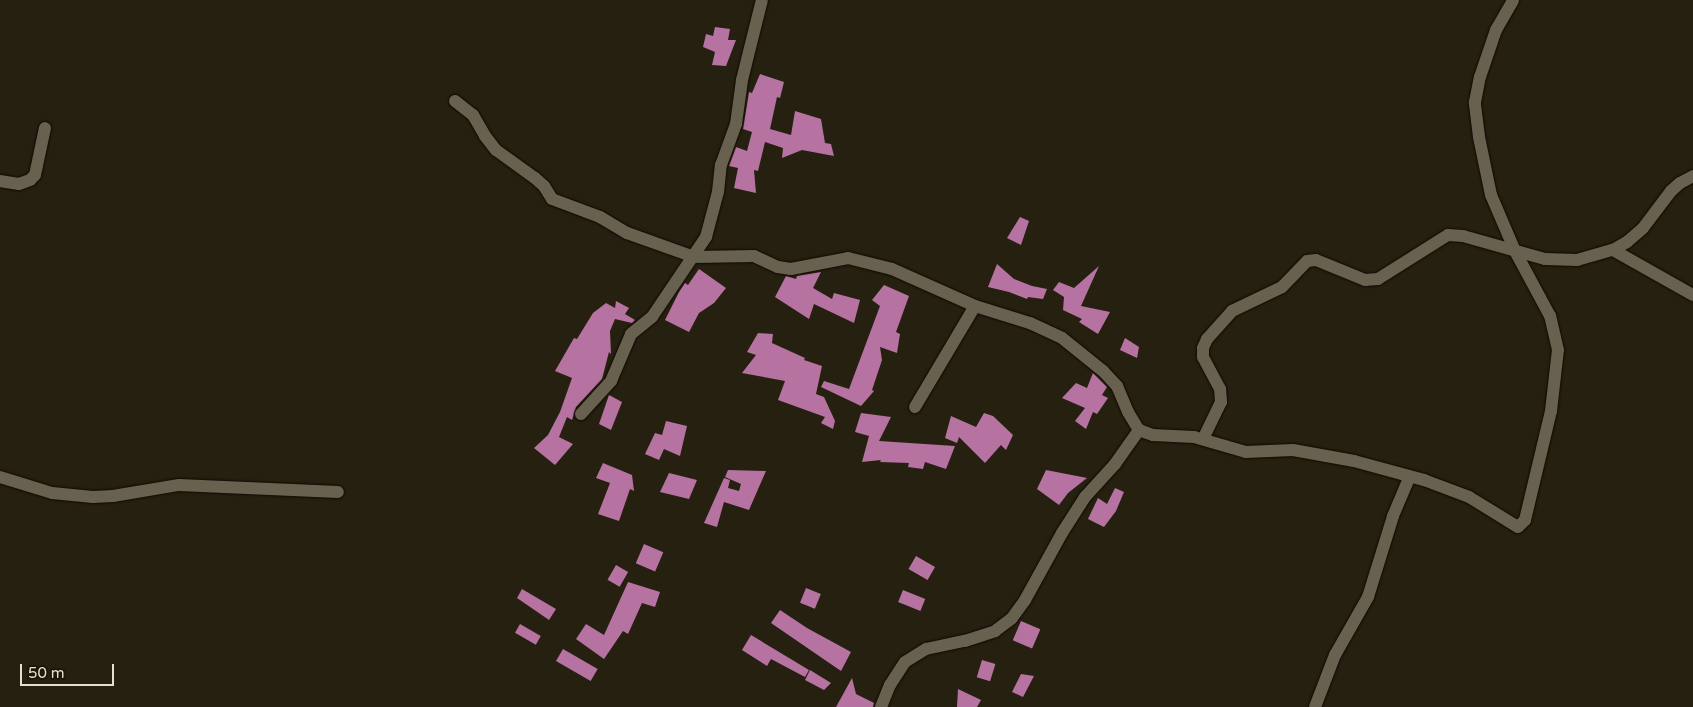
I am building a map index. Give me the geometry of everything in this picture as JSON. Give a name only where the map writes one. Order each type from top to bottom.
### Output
[{"type":"street","points":[[581,414],[611,381],[631,334],[652,317],[694,257],[706,236],[712,215],[721,165],[736,124],[742,80],[762,0]]},
{"type":"street","points":[[455,101],[473,115],[496,150],[535,178],[544,186],[552,198],[600,217],[627,233],[694,257],[754,256],[778,267],[791,269],[848,258],[892,269],[975,306],[1030,323],[1062,338],[1117,386],[1128,412],[1139,430],[1153,435],[1181,435],[1203,439],[1246,452],[1293,450],[1410,476],[1469,497],[1513,525],[1522,525],[1525,520],[1551,411],[1558,350],[1550,316],[1514,251],[1491,195],[1478,137],[1475,102],[1485,57],[1496,30],[1513,0]]},
{"type":"street","points":[[0,181],[19,184],[30,180],[35,175],[45,128]]},
{"type":"street","points":[[1203,439],[1222,402],[1220,389],[1203,357],[1203,348],[1207,339],[1232,310],[1282,287],[1308,261],[1316,260],[1365,280],[1378,279],[1448,235],[1463,236],[1544,259],[1576,260],[1613,250],[1627,242],[1643,228],[1671,191],[1680,183],[1693,176]]},
{"type":"street","points":[[1613,250],[1693,295]]},
{"type":"street","points":[[915,407],[975,306]]},
{"type":"street","points":[[881,707],[890,684],[906,662],[926,649],[965,641],[995,631],[1012,618],[1025,600],[1062,533],[1085,497],[1114,464],[1139,430]]},
{"type":"street","points":[[1315,707],[1335,655],[1371,591],[1393,516],[1410,476]]},
{"type":"street","points":[[0,477],[52,493],[93,496],[113,496],[192,485],[338,492]]},
{"type":"building","points":[[715,27],[730,29],[728,40],[736,40],[726,66],[712,65],[715,52],[703,47],[706,34],[713,36]]},
{"type":"building","points":[[760,74],[784,82],[780,98],[777,97],[770,129],[791,135],[795,111],[821,119],[825,143],[831,144],[834,156],[802,150],[782,158],[783,148],[765,142],[758,171],[754,170],[756,193],[734,188],[738,168],[729,166],[736,147],[747,151],[752,132],[743,129],[749,92],[752,93]]},
{"type":"building","points":[[1020,217],[1029,221],[1021,245],[1007,238]]},
{"type":"building","points":[[997,264],[1014,279],[1047,289],[1043,299],[1028,297],[1027,299],[988,287]]},
{"type":"building","points":[[1099,266],[1081,306],[1110,312],[1098,334],[1079,322],[1082,319],[1063,310],[1064,297],[1053,290],[1059,282],[1074,288]]},
{"type":"building","points":[[699,269],[726,288],[714,303],[699,313],[689,332],[665,320],[685,283],[688,285]]},
{"type":"building","points":[[821,272],[813,288],[832,299],[834,293],[860,300],[854,323],[814,304],[809,319],[775,297],[786,276],[796,279],[797,276]]},
{"type":"building","points":[[884,285],[909,296],[896,332],[900,334],[897,353],[880,347],[882,360],[872,390],[874,391],[861,406],[821,387],[824,381],[849,389],[880,306],[872,300]]},
{"type":"building","points":[[616,301],[629,308],[625,314],[635,320],[632,323],[615,319],[610,331],[611,354],[609,352],[602,379],[576,407],[572,420],[567,417],[559,437],[573,444],[555,465],[534,448],[548,435],[560,412],[572,378],[555,371],[574,338],[577,339],[593,313],[606,303],[615,308]]},
{"type":"building","points":[[758,333],[773,334],[772,343],[805,358],[804,360],[822,366],[816,394],[824,397],[835,421],[833,429],[821,423],[825,417],[778,400],[785,381],[742,373],[756,355],[747,352]]},
{"type":"building","points":[[1125,338],[1139,347],[1137,358],[1120,350]]},
{"type":"building","points":[[1093,373],[1107,387],[1102,395],[1108,398],[1097,414],[1093,412],[1086,429],[1075,421],[1085,408],[1062,398],[1076,383],[1087,388]]},
{"type":"building","points":[[609,395],[622,402],[611,430],[599,424]]},
{"type":"building","points":[[861,413],[891,417],[879,441],[955,446],[946,469],[925,462],[923,469],[908,467],[909,463],[880,462],[881,460],[862,462],[869,436],[855,432]]},
{"type":"building","points":[[984,413],[993,416],[1013,435],[1006,450],[1001,445],[985,463],[959,437],[957,443],[945,438],[951,416],[976,427]]},
{"type":"building","points":[[666,421],[687,426],[680,456],[664,449],[659,460],[645,454],[655,433],[662,435]]},
{"type":"building","points":[[603,463],[632,475],[634,491],[630,489],[619,521],[598,514],[610,483],[596,478]]},
{"type":"building","points":[[728,470],[766,471],[749,510],[724,502],[717,527],[704,523],[724,478],[730,480],[728,488],[739,491],[741,484],[725,477]]},
{"type":"building","points":[[1046,470],[1087,478],[1068,493],[1059,505],[1037,489]]},
{"type":"building","points":[[669,473],[697,480],[689,499],[660,492]]},
{"type":"building","points":[[1115,488],[1124,492],[1116,511],[1104,527],[1088,519],[1098,498],[1107,504]]},
{"type":"building","points":[[644,544],[663,552],[655,572],[636,563]]},
{"type":"building","points":[[916,556],[935,567],[928,580],[908,569]]},
{"type":"building","points":[[616,565],[628,572],[620,587],[608,580]]},
{"type":"building","points":[[628,582],[660,592],[655,607],[642,603],[628,634],[623,631],[604,659],[576,639],[586,624],[604,635]]},
{"type":"building","points":[[806,588],[821,594],[815,609],[800,603]]},
{"type":"building","points":[[522,589],[556,609],[549,620],[517,598]]},
{"type":"building","points":[[903,590],[925,599],[920,611],[898,602]]},
{"type":"building","points":[[780,610],[807,628],[851,652],[841,671],[771,623]]},
{"type":"building","points":[[1021,621],[1040,629],[1032,649],[1013,640]]},
{"type":"building","points":[[520,624],[541,636],[536,645],[515,633]]},
{"type":"building","points":[[751,635],[809,670],[805,677],[771,659],[767,666],[742,650]]},
{"type":"building","points":[[563,649],[598,669],[591,681],[556,661]]},
{"type":"building","points":[[982,660],[995,664],[990,681],[977,677]]},
{"type":"building","points":[[810,670],[831,683],[824,690],[805,680]]},
{"type":"building","points":[[1021,674],[1034,676],[1023,697],[1012,692]]},
{"type":"building","points":[[852,678],[856,694],[874,703],[873,707],[836,707]]},
{"type":"building","points":[[958,689],[981,700],[977,707],[957,707]]}]
